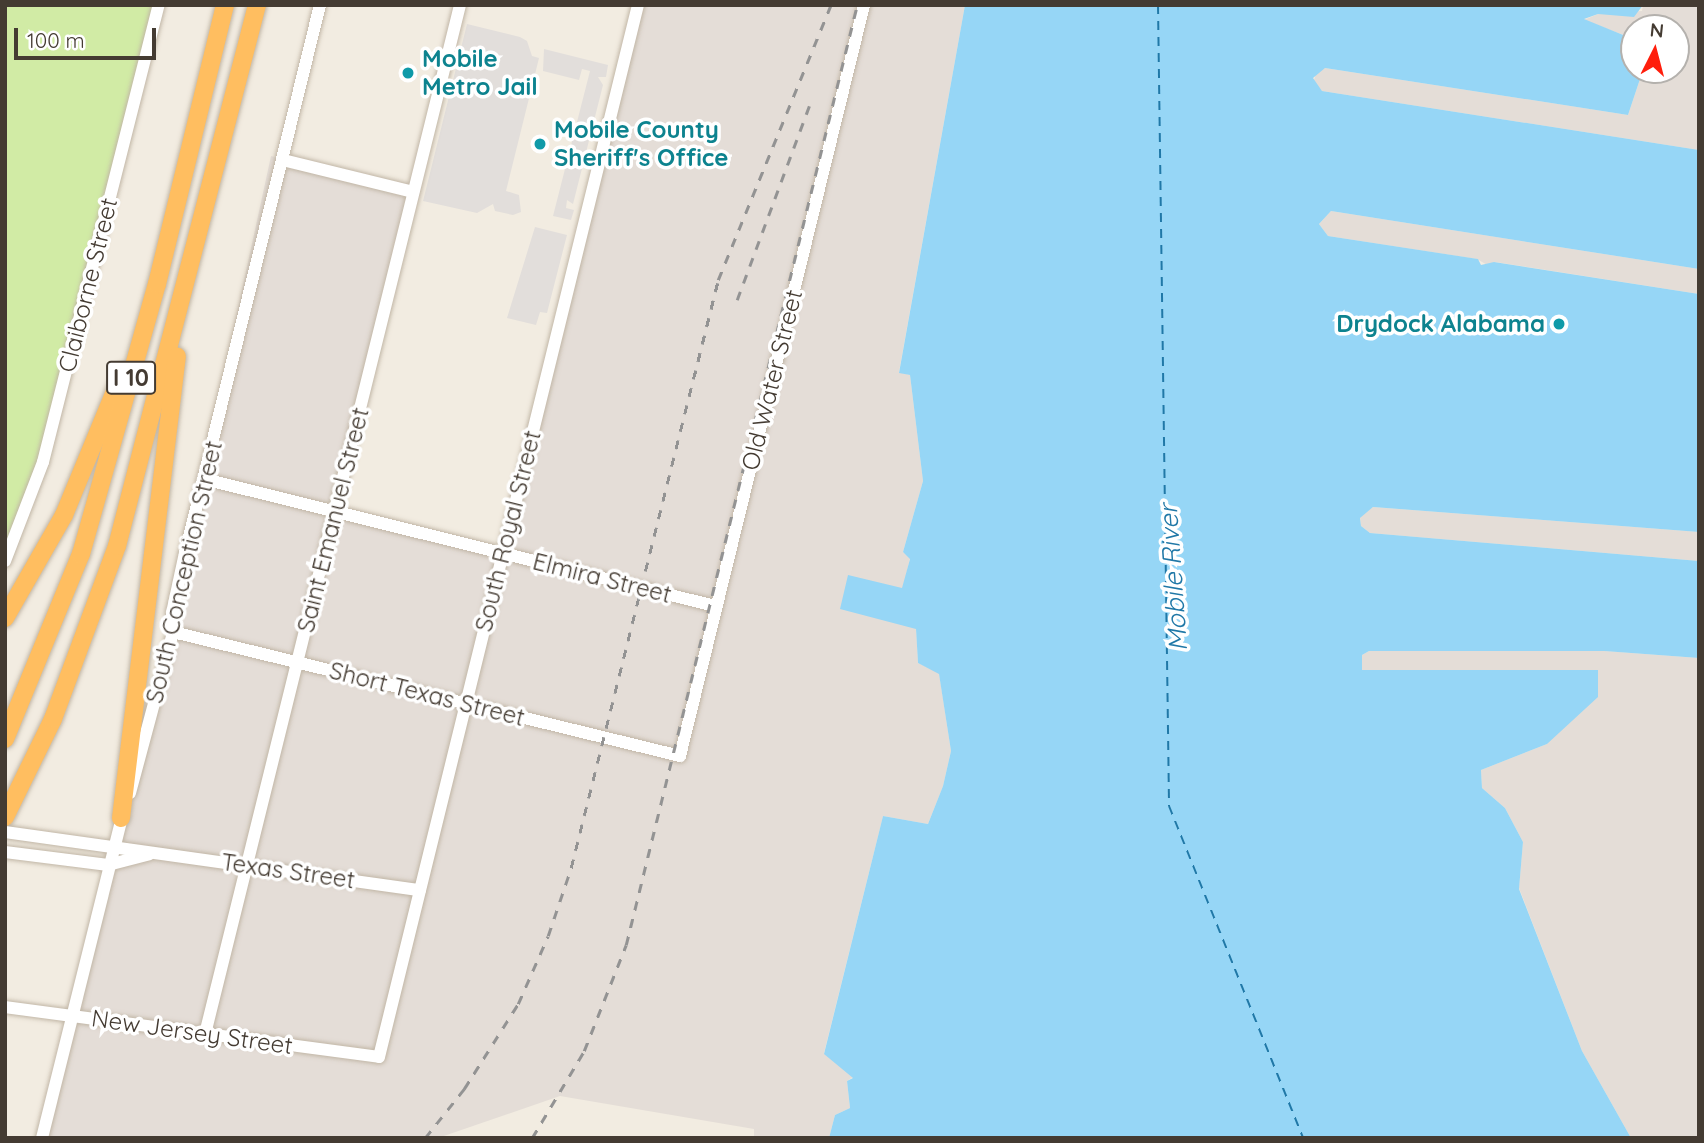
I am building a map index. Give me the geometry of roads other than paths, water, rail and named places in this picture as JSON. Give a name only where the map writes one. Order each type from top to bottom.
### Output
[{"type":"highway","name":"I 10","points":[[5,740],[81,554],[157,284],[225,5]]},
{"type":"highway","name":"I 10","points":[[8,812],[53,719],[97,608],[182,301],[257,5]]},
{"type":"highway","points":[[5,618],[64,515],[157,284]]},
{"type":"highway","points":[[121,818],[182,301]]},
{"type":"street","name":"Claiborne Street","points":[[5,561],[43,462],[159,5]]},
{"type":"street","name":"South Conception Street","points":[[43,1138],[108,865],[173,632],[172,613],[320,5]]},
{"type":"street","name":"Saint Emanuel Street","points":[[205,1034],[460,5]]},
{"type":"street","name":"South Royal Street","points":[[379,1057],[638,5]]},
{"type":"street","name":"Old Water Street","points":[[680,756],[864,5]]},
{"type":"street","points":[[283,160],[413,192]]},
{"type":"street","name":"Elmira Street","points":[[204,479],[715,606]]},
{"type":"street","name":"Short Texas Street","points":[[173,632],[680,756]]},
{"type":"street","name":"Texas Street","points":[[5,832],[419,890]]},
{"type":"street","name":"Texas Street","points":[[5,852],[108,865],[157,853]]},
{"type":"street","name":"New Jersey Street","points":[[5,1007],[379,1057]]},
{"type":"water","name":"Mobile River","points":[[965,5],[1643,5],[1636,14],[1598,14],[1584,19],[1620,34],[1620,84],[1638,84],[1628,115],[1325,68],[1313,78],[1322,91],[1699,150],[1699,269],[1331,211],[1319,224],[1328,236],[1478,259],[1481,265],[1494,262],[1699,294],[1699,532],[1373,507],[1360,518],[1361,526],[1370,533],[1699,561],[1699,658],[1604,651],[1369,651],[1362,655],[1362,670],[1598,670],[1598,697],[1547,744],[1481,770],[1482,788],[1505,808],[1523,842],[1519,889],[1582,1051],[1631,1138],[829,1138],[835,1115],[850,1108],[847,1081],[853,1078],[824,1054],[883,816],[928,824],[943,786],[951,751],[939,674],[918,663],[916,629],[840,609],[848,575],[902,588],[910,559],[903,552],[923,481],[910,375],[899,373]]},
{"type":"railway","points":[[425,1138],[464,1089],[518,1004],[548,936],[571,868],[718,280],[831,5]]},
{"type":"railway","points":[[532,1138],[584,1051],[626,945],[857,5]]},
{"type":"railway","points":[[737,300],[811,101]]},
{"type":"place","name":"Mobile Metro Jail","points":[[408,73]]},
{"type":"place","name":"Mobile County Sheriff's Office","points":[[540,144]]},
{"type":"place","name":"Drydock Alabama","points":[[1559,324]]}]
